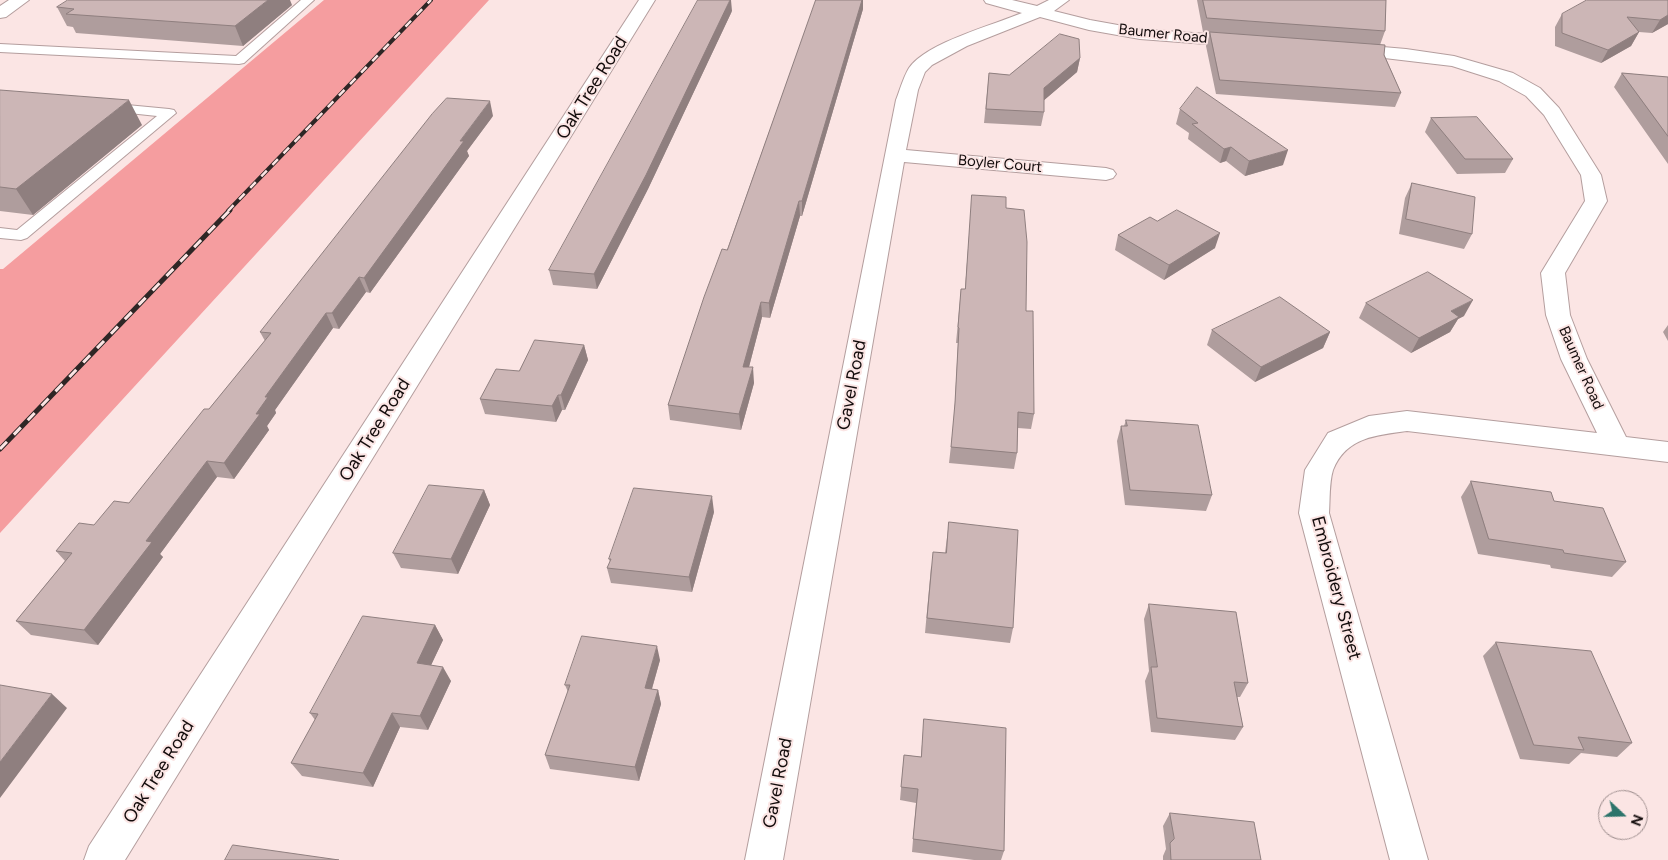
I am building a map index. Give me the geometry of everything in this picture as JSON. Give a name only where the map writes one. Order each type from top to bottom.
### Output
[{"type":"street","points":[[0,13],[21,0]]},
{"type":"street","name":"Oak Tree Road","points":[[103,860],[647,0]]},
{"type":"street","name":"Baumer Road","points":[[992,0],[1050,6],[1089,25],[1140,34],[1267,44]]},
{"type":"street","name":"Gavel Road","points":[[764,860],[895,155],[909,89],[918,67],[942,50],[1050,6]]},
{"type":"street","name":"Baumer Road","points":[[1326,48],[1406,54],[1454,61],[1506,77],[1533,92],[1552,112],[1591,175],[1596,201],[1553,274],[1558,315],[1574,359],[1616,445]]},
{"type":"street","name":"Boyler Court","points":[[895,155],[1106,174]]},
{"type":"street","name":"Embroidery Street","points":[[1408,860],[1314,513],[1319,470],[1338,440],[1369,426],[1407,420],[1668,452]]},
{"type":"lane","points":[[0,48],[239,60],[308,0]]},
{"type":"lane","points":[[0,233],[21,235],[169,113],[90,106]]},
{"type":"shaded area","points":[[324,0],[489,0],[0,533],[0,269],[3,269]]},
{"type":"building","points":[[68,0],[268,0],[235,26],[66,14],[74,9],[57,7]]},
{"type":"building","points":[[698,0],[730,0],[646,175],[594,274],[549,270]]},
{"type":"building","points":[[816,0],[862,0],[802,201],[799,201],[769,303],[761,302],[743,367],[753,367],[739,414],[668,405],[704,297],[722,249],[727,250]]},
{"type":"building","points":[[1203,0],[1386,0],[1385,31],[1207,18]]},
{"type":"building","points":[[1587,0],[1668,0],[1668,15],[1660,20],[1627,17],[1639,32],[1608,50],[1562,33],[1562,14]]},
{"type":"building","points":[[1210,32],[1385,45],[1384,55],[1401,93],[1220,80]]},
{"type":"building","points":[[1060,34],[1079,39],[1080,58],[1044,88],[1044,112],[986,109],[989,73],[1009,75]]},
{"type":"building","points":[[1622,73],[1668,77],[1668,136]]},
{"type":"building","points":[[1197,87],[1288,150],[1249,161],[1231,147],[1224,149],[1192,124],[1198,123],[1180,109]]},
{"type":"building","points":[[0,90],[129,100],[16,189],[0,187]]},
{"type":"building","points":[[447,98],[490,101],[460,141],[464,141],[364,278],[359,277],[332,313],[326,313],[265,397],[268,397],[256,414],[260,414],[224,463],[207,461],[146,541],[152,542],[84,630],[16,621],[72,553],[56,551],[79,523],[94,525],[114,501],[129,503],[204,409],[209,409],[271,333],[260,332],[432,114]]},
{"type":"building","points":[[1477,117],[1513,159],[1465,159],[1431,118]]},
{"type":"building","points":[[1412,183],[1475,197],[1472,234],[1406,219]]},
{"type":"building","points":[[972,195],[1006,197],[1006,208],[1024,210],[1027,242],[1026,311],[1033,311],[1034,414],[1018,412],[1017,453],[951,447],[961,289],[965,289]]},
{"type":"building","points":[[1177,210],[1220,233],[1169,265],[1118,235],[1150,217],[1157,221]]},
{"type":"building","points":[[1428,272],[1473,300],[1451,311],[1459,317],[1419,338],[1366,303]]},
{"type":"building","points":[[1280,297],[1330,332],[1261,367],[1212,330]]},
{"type":"building","points":[[535,340],[584,345],[561,395],[558,395],[552,406],[480,399],[496,369],[519,371]]},
{"type":"building","points":[[1126,420],[1198,425],[1212,495],[1130,490],[1121,426],[1127,426]]},
{"type":"building","points":[[1471,481],[1551,492],[1554,501],[1603,508],[1626,562],[1489,539]]},
{"type":"building","points":[[429,485],[484,490],[451,559],[393,553]]},
{"type":"building","points":[[634,488],[712,496],[689,577],[607,568]]},
{"type":"building","points":[[949,522],[1018,530],[1013,628],[927,618],[933,552],[946,553]]},
{"type":"building","points":[[1149,604],[1236,612],[1248,683],[1234,682],[1243,727],[1157,718],[1151,667],[1157,667]]},
{"type":"building","points":[[363,616],[435,625],[417,663],[443,667],[420,716],[392,713],[363,773],[291,763],[318,714],[310,713]]},
{"type":"building","points":[[582,636],[657,646],[645,688],[658,690],[635,767],[545,755],[570,685],[565,685]]},
{"type":"building","points":[[1496,642],[1591,651],[1632,743],[1578,737],[1584,750],[1534,745]]},
{"type":"building","points":[[0,685],[52,694],[0,762]]},
{"type":"building","points":[[924,719],[1006,728],[1004,851],[913,839],[918,789],[901,787],[904,755],[921,757]]},
{"type":"building","points":[[1170,813],[1254,822],[1261,860],[1171,860],[1170,843],[1174,839]]},
{"type":"building","points":[[233,845],[339,860],[225,860]]},
{"type":"railway","points":[[228,211],[431,0]]},
{"type":"railway","points":[[0,449],[230,210]]}]
